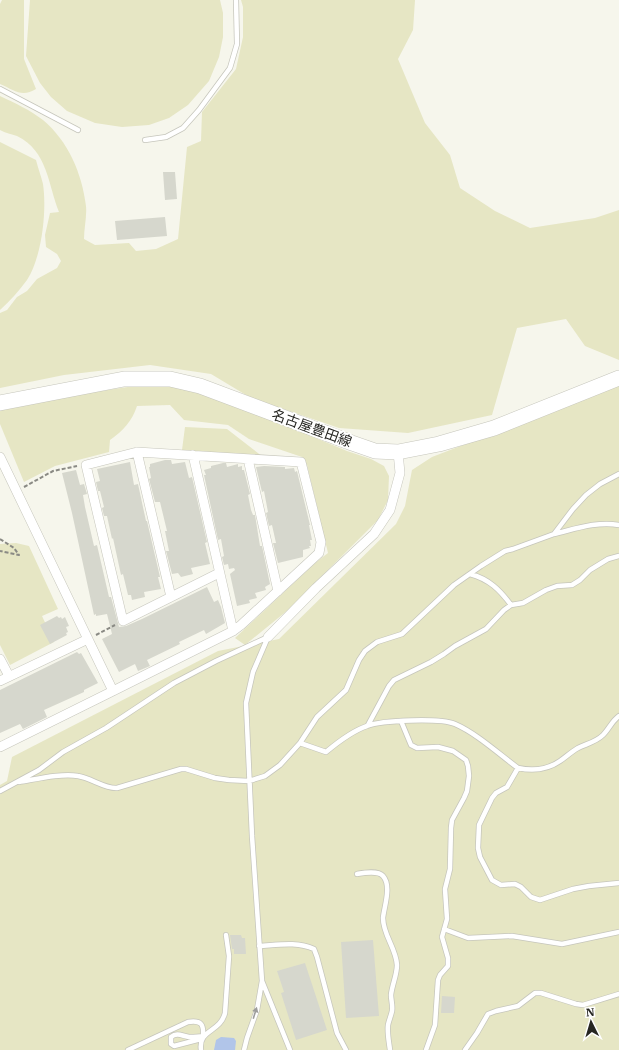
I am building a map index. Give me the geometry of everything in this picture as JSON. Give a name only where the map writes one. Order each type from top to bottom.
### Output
[{"type":"main road","name":"名古屋豊田線","points":[[0,403],[124,379],[170,379],[200,386],[375,451],[398,452],[439,444],[494,428],[619,378]]},
{"type":"street","points":[[137,452],[170,597]]},
{"type":"street","points":[[0,747],[233,631],[318,553],[321,542],[301,462],[137,452],[86,465],[123,621],[219,573]]},
{"type":"street","points":[[268,638],[316,588],[374,534],[390,510],[400,473],[398,452]]},
{"type":"street","points":[[193,455],[233,631]]},
{"type":"street","points":[[0,457],[91,637],[113,691]]},
{"type":"street","points":[[248,459],[278,591]]},
{"type":"street","points":[[0,659],[4,678],[91,637]]},
{"type":"lane","points":[[146,140],[166,137],[183,128],[199,110],[230,68],[237,44],[236,0]]},
{"type":"lane","points":[[0,89],[78,130]]},
{"type":"lane","points":[[554,534],[586,495],[600,484],[619,474]]},
{"type":"lane","points":[[19,782],[63,776],[77,776],[90,779],[111,789],[181,769],[229,780],[249,781],[266,776],[280,765],[300,743],[317,717],[346,690],[359,660],[365,651],[377,642],[402,634],[454,585],[505,551],[554,534],[596,524],[611,523],[619,525]]},
{"type":"lane","points":[[368,725],[389,686],[394,680],[431,662],[455,646],[486,629],[504,610],[511,605],[523,603],[546,590],[557,586],[572,585],[580,580],[590,570],[608,559],[619,556]]},
{"type":"lane","points":[[470,574],[490,582],[503,594],[511,605]]},
{"type":"lane","points":[[244,1050],[257,1010],[262,981],[249,781],[246,703],[254,672],[268,638]]},
{"type":"lane","points":[[0,791],[39,770],[63,752],[106,728],[174,683],[216,661],[268,638]]},
{"type":"lane","points":[[300,743],[326,752],[352,733],[368,725],[401,721],[436,721],[454,724],[467,730],[518,768],[525,770],[538,770],[560,762],[571,753],[596,740],[603,735],[619,716]]},
{"type":"lane","points":[[401,721],[411,745],[416,748],[438,747],[453,751],[466,760],[469,776],[467,791],[452,820],[450,869],[445,889],[447,919],[442,937],[448,958],[448,966],[438,980],[435,1025],[426,1050]]},
{"type":"lane","points":[[518,768],[507,787],[496,793],[492,798],[479,825],[478,848],[480,858],[492,880],[500,885],[515,884],[521,887],[531,897],[540,900],[584,887],[619,883]]},
{"type":"lane","points":[[357,874],[368,872],[382,875],[386,885],[387,896],[383,917],[384,930],[397,961],[391,996],[392,1009],[388,1026],[390,1050]]},
{"type":"lane","points":[[444,929],[468,938],[512,936],[562,944],[619,932]]},
{"type":"lane","points":[[202,1038],[178,1034],[171,1037],[171,1044],[174,1046],[202,1038],[218,1025],[223,1018],[225,1013],[229,956],[226,935]]},
{"type":"lane","points":[[259,946],[290,944],[307,946],[314,949],[318,957],[337,1033],[346,1050]]},
{"type":"lane","points":[[262,981],[290,1050]]},
{"type":"lane","points":[[465,1050],[477,1034],[488,1014],[518,1006],[535,993],[541,993],[582,1005],[619,994]]},
{"type":"lane","points":[[128,1050],[188,1022],[194,1021],[202,1024],[204,1030],[201,1050]]},
{"type":"path","points":[[23,487],[52,471],[86,465]]},
{"type":"path","points":[[0,539],[14,548],[19,555],[0,551]]},
{"type":"path","points":[[91,637],[123,621]]},
{"type":"green space","points":[[2,0],[24,0],[24,59],[36,89],[31,92],[22,93],[14,91],[0,84],[0,4]]},
{"type":"green space","points":[[30,0],[220,0],[223,13],[223,37],[219,57],[209,81],[188,105],[169,118],[149,125],[122,127],[95,123],[67,111],[51,97],[40,83],[26,56]]},
{"type":"green space","points":[[241,0],[415,0],[413,30],[398,59],[425,123],[450,155],[460,188],[495,211],[530,228],[595,218],[619,210],[619,360],[585,346],[566,319],[517,328],[492,415],[408,433],[339,428],[251,398],[211,374],[150,365],[64,375],[0,388],[0,313],[7,310],[17,297],[27,291],[37,279],[57,268],[61,261],[57,254],[46,247],[45,235],[50,213],[59,212],[46,170],[35,150],[27,142],[17,136],[0,130],[0,96],[28,110],[43,120],[52,128],[67,148],[77,170],[84,194],[86,210],[84,239],[95,245],[129,243],[136,251],[156,249],[178,239],[187,147],[201,141],[202,112],[236,69],[243,37],[243,7]]},
{"type":"green space","points":[[0,142],[36,160],[43,184],[44,220],[40,246],[32,270],[21,288],[0,310]]},
{"type":"green space","points":[[141,385],[163,385],[186,388],[213,395],[347,451],[371,459],[384,466],[389,476],[388,500],[378,520],[288,610],[245,645],[235,638],[315,563],[328,553],[307,465],[302,457],[249,439],[228,425],[184,420],[170,405],[137,406],[126,425],[110,440],[109,452],[55,466],[24,482],[0,424],[0,406]]},
{"type":"green space","points":[[619,385],[619,1050],[0,1050],[0,785],[7,781],[12,757],[218,651],[279,639],[396,524],[405,506],[412,470],[432,457]]},
{"type":"green space","points":[[185,427],[227,429],[263,457],[182,450]]},
{"type":"green space","points":[[16,543],[29,546],[58,609],[42,616],[54,642],[10,665],[0,645],[0,544]]},
{"type":"water","points":[[221,1037],[234,1038],[236,1041],[235,1050],[214,1050],[216,1040]]},
{"type":"building","points":[[163,172],[175,172],[177,199],[165,200]]},
{"type":"building","points":[[165,217],[167,236],[117,240],[115,221]]},
{"type":"building","points":[[171,460],[172,464],[185,462],[189,478],[192,477],[207,542],[205,543],[210,564],[191,568],[193,574],[181,577],[178,573],[172,574],[166,551],[169,551],[165,531],[167,531],[160,502],[155,502],[149,479],[151,478],[149,467],[150,464]]},
{"type":"building","points":[[130,462],[134,485],[138,484],[160,577],[158,577],[161,589],[144,592],[145,597],[132,600],[131,595],[128,595],[123,574],[121,575],[113,538],[112,539],[107,516],[104,516],[102,508],[104,507],[96,482],[100,481],[97,469]]},
{"type":"building","points":[[226,463],[227,467],[238,464],[238,467],[242,466],[242,470],[244,470],[250,494],[248,495],[251,510],[253,515],[255,515],[260,546],[262,546],[270,584],[265,587],[266,590],[255,593],[257,598],[249,600],[250,603],[237,606],[230,574],[235,570],[234,568],[229,569],[228,564],[224,565],[221,539],[218,540],[204,475],[206,475],[204,470],[211,468],[211,466]]},
{"type":"building","points":[[256,467],[285,467],[285,469],[294,468],[295,472],[297,471],[310,525],[312,540],[310,540],[310,548],[303,550],[303,557],[278,563],[273,543],[276,543],[272,525],[269,526],[264,491],[262,492]]},
{"type":"building","points":[[76,470],[80,485],[84,484],[87,494],[83,495],[94,546],[97,545],[109,597],[111,597],[119,627],[126,626],[142,619],[207,587],[214,602],[218,600],[225,623],[206,634],[204,630],[179,642],[180,644],[147,660],[150,666],[138,671],[135,664],[119,672],[102,639],[112,634],[107,614],[94,615],[62,473]]},
{"type":"building","points":[[57,616],[59,618],[61,617],[62,619],[65,617],[69,626],[66,627],[68,632],[66,633],[67,635],[50,644],[40,625]]},
{"type":"building","points":[[77,652],[79,654],[81,653],[98,683],[84,690],[84,692],[44,710],[47,717],[23,729],[20,724],[0,733],[0,690]]},
{"type":"building","points":[[230,935],[241,935],[242,938],[245,938],[246,954],[234,954]]},
{"type":"building","points":[[373,940],[379,1016],[346,1018],[341,942]]},
{"type":"building","points":[[305,963],[327,1030],[296,1040],[281,993],[284,992],[277,971]]},
{"type":"building","points":[[442,996],[455,997],[454,1013],[441,1013]]}]
